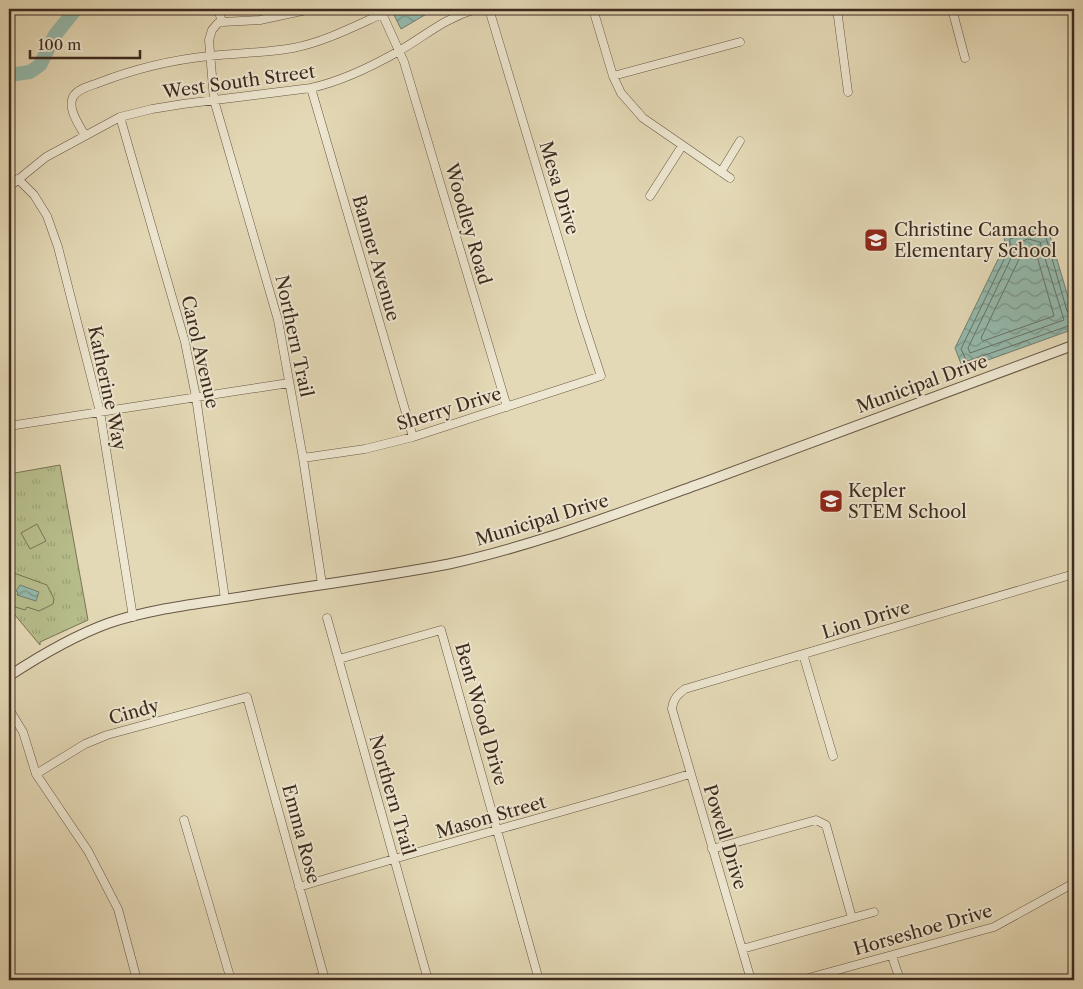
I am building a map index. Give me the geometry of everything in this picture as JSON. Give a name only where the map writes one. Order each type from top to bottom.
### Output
[{"type":"street","points":[[218,9],[222,22],[260,20],[311,9]]},
{"type":"street","name":"West South Street","points":[[9,187],[46,157],[120,117],[152,109],[311,88],[327,84],[358,72],[400,50],[444,21],[476,9]]},
{"type":"street","name":"Mesa Drive","points":[[489,9],[601,376]]},
{"type":"street","points":[[593,9],[613,76],[621,93],[643,118],[730,178]]},
{"type":"street","points":[[837,9],[848,92]]},
{"type":"street","points":[[952,9],[965,58]]},
{"type":"street","points":[[85,136],[71,107],[73,96],[80,90],[142,68],[210,56],[269,52],[295,48],[326,38],[381,11]]},
{"type":"street","name":"Woodley Road","points":[[381,11],[400,50],[507,407]]},
{"type":"street","name":"Northern Trail","points":[[222,22],[218,23],[212,30],[209,40],[214,100],[278,320],[303,458],[322,584]]},
{"type":"street","points":[[613,76],[740,42]]},
{"type":"street","name":"Banner Avenue","points":[[311,88],[413,437]]},
{"type":"street","name":"Carol Avenue","points":[[120,117],[185,342],[196,397],[225,599]]},
{"type":"street","points":[[721,172],[740,141]]},
{"type":"street","points":[[650,196],[682,146]]},
{"type":"street","name":"Katherine Way","points":[[18,179],[34,195],[47,216],[58,247],[100,412],[133,617]]},
{"type":"street","name":"Municipal Drive","points":[[9,676],[34,659],[68,641],[110,623],[184,606],[455,563],[572,529],[1074,345]]},
{"type":"street","name":"Sherry Drive","points":[[303,458],[365,449],[413,437],[601,376]]},
{"type":"street","points":[[9,426],[289,383]]},
{"type":"street","name":"Lion Drive","points":[[673,703],[676,695],[685,689],[1074,574]]},
{"type":"street","name":"Northern Trail","points":[[327,618],[428,980]]},
{"type":"street","name":"Bent Wood Drive","points":[[339,659],[441,630],[539,980]]},
{"type":"street","points":[[803,654],[833,756]]},
{"type":"street","name":"Cindy","points":[[36,774],[85,744],[107,735],[248,696]]},
{"type":"street","name":"Emma Rose","points":[[248,696],[325,978]]},
{"type":"street","name":"Powell Drive","points":[[673,703],[672,709],[690,774],[751,980]]},
{"type":"street","points":[[9,709],[23,732],[36,774],[88,851],[118,909],[137,980]]},
{"type":"street","name":"Mason Street","points":[[299,887],[690,774]]},
{"type":"street","points":[[184,820],[230,980]]},
{"type":"street","points":[[712,849],[816,820],[826,825],[852,918]]},
{"type":"street","name":"Horseshoe Drive","points":[[802,980],[994,927],[1074,883]]},
{"type":"street","points":[[742,949],[874,912]]},
{"type":"street","points":[[892,956],[900,980]]},
{"type":"street","points":[[310,980],[325,978]]},
{"type":"green space","points":[[60,465],[88,620],[40,642],[40,645],[9,608],[9,474]]},
{"type":"green space","points":[[37,524],[46,541],[30,549],[21,533]]},
{"type":"green space","points":[[11,572],[47,585],[54,599],[53,604],[39,611],[27,607],[25,610],[9,605],[9,577]]},
{"type":"water","points":[[391,9],[435,9],[401,29]]},
{"type":"water","points":[[1047,226],[1074,317],[1074,329],[963,369],[955,348],[1005,245],[1004,235],[1030,227],[1035,229]]},
{"type":"water","points":[[20,585],[39,592],[36,601],[17,595],[18,592],[16,591]]},
{"type":"waterway","points":[[9,75],[30,72],[40,65],[55,35],[76,9]]},
{"type":"place","name":"Christine Camacho Elementary School","points":[[876,240]]},
{"type":"place","name":"Kepler STEM School","points":[[831,501]]}]
